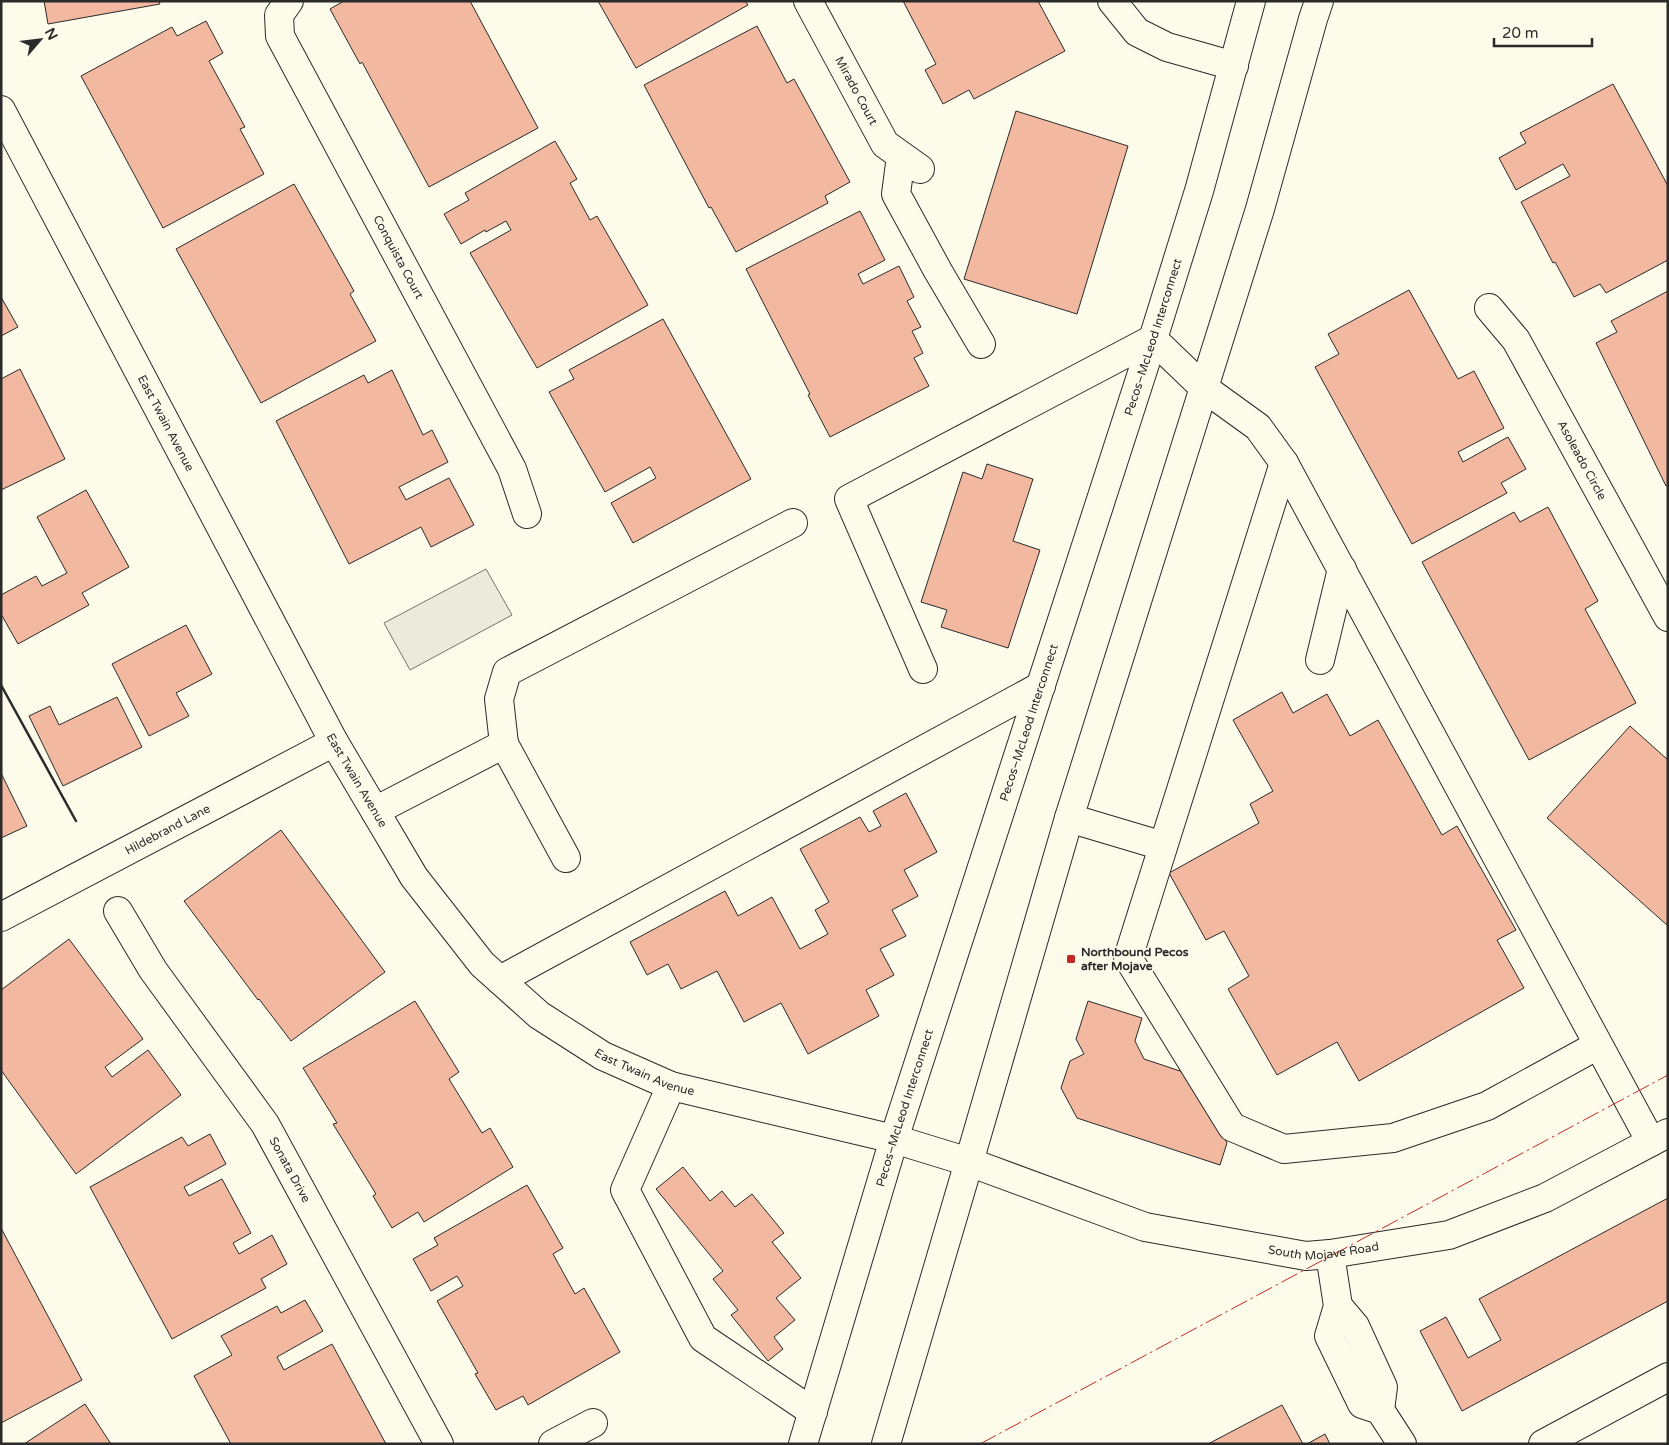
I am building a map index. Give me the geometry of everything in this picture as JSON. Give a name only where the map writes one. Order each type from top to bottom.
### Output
[{"type":"street","name":"Conquista Court","points":[[289,1],[279,15],[280,36],[512,469],[527,514]]},
{"type":"street","name":"Mirado Court","points":[[808,1],[885,144],[910,162],[896,194],[981,344]]},
{"type":"street","points":[[1112,1],[1137,32],[1167,48],[1234,66]]},
{"type":"street","name":"Pecos–McLeod Interconnect","points":[[804,1444],[894,1140],[1199,191],[1251,1]]},
{"type":"street","points":[[886,1444],[1069,818],[1260,209],[1312,19],[1319,1]]},
{"type":"street","name":"East Twain Avenue","points":[[1,110],[334,742],[414,877],[482,964],[540,1015],[603,1056],[672,1086],[894,1140],[970,1162]]},
{"type":"street","name":"Asoleado Circle","points":[[1489,308],[1516,340],[1668,617]]},
{"type":"street","points":[[923,669],[849,499],[1153,339],[1204,388],[1258,427],[1284,462],[1598,1045],[1659,1138]]},
{"type":"street","points":[[1284,462],[1128,958],[1232,1127],[1284,1149],[1393,1138],[1487,1106],[1598,1045]]},
{"type":"street","points":[[566,858],[504,744],[499,699],[507,672],[793,523]]},
{"type":"street","points":[[1320,660],[1342,569]]},
{"type":"street","points":[[500,980],[1041,686]]},
{"type":"street","name":"Hildebrand Lane","points":[[1,917],[334,742]]},
{"type":"street","points":[[374,811],[504,744]]},
{"type":"street","points":[[1069,818],[1163,846]]},
{"type":"street","name":"Sonata Drive","points":[[118,911],[153,970],[265,1124],[439,1444]]},
{"type":"street","points":[[672,1086],[624,1190],[703,1338],[813,1412]]},
{"type":"street","name":"South Mojave Road","points":[[970,1162],[1145,1226],[1306,1256],[1330,1254],[1449,1235],[1545,1198],[1659,1138]]},
{"type":"street","points":[[1330,1254],[1338,1306],[1329,1336],[1362,1404],[1380,1410],[1402,1444]]},
{"type":"street","points":[[1542,1444],[1668,1377]]},
{"type":"street","points":[[553,1444],[593,1423]]},
{"type":"shaded area","points":[[486,569],[512,615],[410,670],[384,623]]},
{"type":"building","points":[[44,1],[159,1],[160,4],[48,24]]},
{"type":"building","points":[[344,1],[470,1],[538,128],[429,187],[362,62],[360,64],[330,9]]},
{"type":"building","points":[[598,1],[745,1],[748,5],[636,68]]},
{"type":"building","points":[[903,1],[1038,1],[1065,51],[974,99],[969,90],[943,104],[925,70],[936,64]]},
{"type":"building","points":[[206,21],[223,53],[209,61],[245,127],[240,129],[264,174],[163,228],[81,76],[172,27],[177,36]]},
{"type":"building","points":[[757,26],[787,83],[794,79],[850,182],[825,196],[828,203],[736,252],[711,207],[709,208],[644,85]]},
{"type":"building","points":[[1613,84],[1668,186],[1668,260],[1606,293],[1600,284],[1574,297],[1555,262],[1553,263],[1521,202],[1570,176],[1563,164],[1516,190],[1499,158],[1526,143],[1520,133]]},
{"type":"building","points":[[1016,111],[1128,146],[1077,314],[964,279]]},
{"type":"building","points":[[555,141],[577,179],[570,183],[590,220],[597,216],[648,305],[537,368],[470,253],[511,230],[506,221],[486,232],[485,230],[461,244],[444,214],[469,200],[465,193]]},
{"type":"building","points":[[294,184],[354,291],[350,294],[376,341],[261,403],[176,249]]},
{"type":"building","points":[[860,211],[885,260],[858,274],[863,284],[899,266],[914,297],[907,301],[921,327],[912,331],[923,353],[914,358],[929,386],[830,437],[746,269]]},
{"type":"building","points":[[1409,290],[1458,379],[1474,371],[1504,428],[1458,452],[1463,462],[1508,437],[1526,469],[1501,483],[1507,493],[1412,544],[1315,367],[1339,354],[1328,334]]},
{"type":"building","points":[[1668,291],[1668,485],[1666,486],[1596,343],[1617,332],[1611,321]]},
{"type":"building","points":[[1,297],[18,327],[1,336]]},
{"type":"building","points":[[663,319],[751,479],[633,543],[611,503],[656,478],[650,467],[605,492],[549,392],[574,379],[569,370]]},
{"type":"building","points":[[20,369],[65,459],[1,490],[1,379]]},
{"type":"building","points":[[392,370],[423,435],[432,430],[448,462],[399,487],[406,500],[449,478],[474,525],[431,547],[421,527],[349,564],[276,421],[364,375],[368,383]]},
{"type":"building","points":[[987,464],[1033,479],[1013,541],[1040,550],[1008,648],[941,627],[947,610],[921,602],[963,472],[982,479]]},
{"type":"building","points":[[86,490],[129,567],[82,593],[89,605],[18,644],[1,614],[1,595],[36,576],[42,586],[67,573],[37,517]]},
{"type":"building","points":[[1548,507],[1598,601],[1585,609],[1636,703],[1529,760],[1422,562],[1514,512],[1520,522]]},
{"type":"building","points":[[186,625],[212,674],[176,693],[189,716],[149,736],[112,664]]},
{"type":"building","points":[[1282,692],[1293,713],[1327,694],[1350,736],[1378,720],[1442,835],[1457,826],[1516,930],[1497,940],[1524,988],[1359,1081],[1337,1042],[1277,1075],[1228,989],[1249,976],[1224,931],[1206,940],[1169,873],[1259,823],[1250,804],[1273,791],[1233,720]]},
{"type":"building","points":[[117,697],[142,747],[63,786],[29,716],[50,706],[59,725]]},
{"type":"building","points":[[1630,726],[1668,760],[1668,926],[1547,818]]},
{"type":"building","points":[[1,773],[27,826],[1,838]]},
{"type":"building","points":[[906,793],[937,852],[904,870],[918,896],[892,910],[906,936],[880,949],[894,975],[866,990],[879,1016],[808,1054],[781,1003],[744,1022],[717,971],[681,989],[668,964],[647,975],[630,942],[725,891],[738,916],[772,897],[800,949],[828,934],[815,910],[829,902],[800,849],[860,817],[869,832],[881,826],[873,811]]},
{"type":"building","points":[[281,830],[385,972],[291,1041],[184,901]]},
{"type":"building","points":[[69,939],[143,1039],[105,1067],[112,1077],[148,1050],[181,1095],[76,1174],[1,1070],[1,990]]},
{"type":"building","points":[[415,1001],[459,1072],[449,1079],[482,1133],[490,1128],[513,1167],[424,1222],[418,1212],[392,1228],[373,1196],[376,1194],[333,1124],[337,1123],[303,1068]]},
{"type":"building","points":[[1088,1001],[1142,1018],[1135,1041],[1144,1059],[1192,1075],[1227,1143],[1220,1165],[1077,1118],[1061,1088],[1070,1061],[1084,1054],[1076,1039]]},
{"type":"building","points":[[210,1134],[226,1164],[184,1187],[189,1196],[222,1179],[251,1233],[233,1243],[239,1254],[272,1235],[287,1264],[261,1279],[266,1288],[172,1339],[90,1187],[182,1137],[188,1146]]},
{"type":"building","points":[[683,1167],[710,1201],[722,1191],[735,1207],[752,1194],[784,1233],[772,1242],[801,1278],[776,1298],[795,1320],[774,1337],[783,1349],[768,1361],[731,1315],[738,1310],[713,1279],[723,1271],[656,1189]]},
{"type":"building","points":[[527,1185],[563,1248],[553,1254],[575,1294],[584,1288],[620,1352],[528,1405],[523,1396],[496,1410],[475,1374],[478,1373],[437,1301],[463,1286],[457,1276],[431,1291],[413,1259],[438,1245],[434,1238]]},
{"type":"building","points":[[1668,1198],[1668,1301],[1462,1411],[1420,1331],[1446,1317],[1468,1358],[1501,1340],[1479,1299]]},
{"type":"building","points":[[1,1228],[82,1380],[1,1423]]},
{"type":"building","points":[[305,1300],[323,1331],[277,1357],[284,1370],[332,1344],[386,1444],[231,1444],[194,1376],[232,1355],[221,1336],[277,1306],[281,1313]]},
{"type":"building","points":[[85,1404],[111,1444],[24,1444]]},
{"type":"building","points":[[1282,1405],[1303,1444],[1208,1444]]},
{"type":"building","points":[[1325,1434],[1330,1444],[1307,1444]]},
{"type":"wall","points":[[1,685],[76,821]]},
{"type":"power","points":[[980,1444],[1668,1075]]},
{"type":"place","name":"Northbound Pecos after Mojave","points":[[1071,959]]}]
